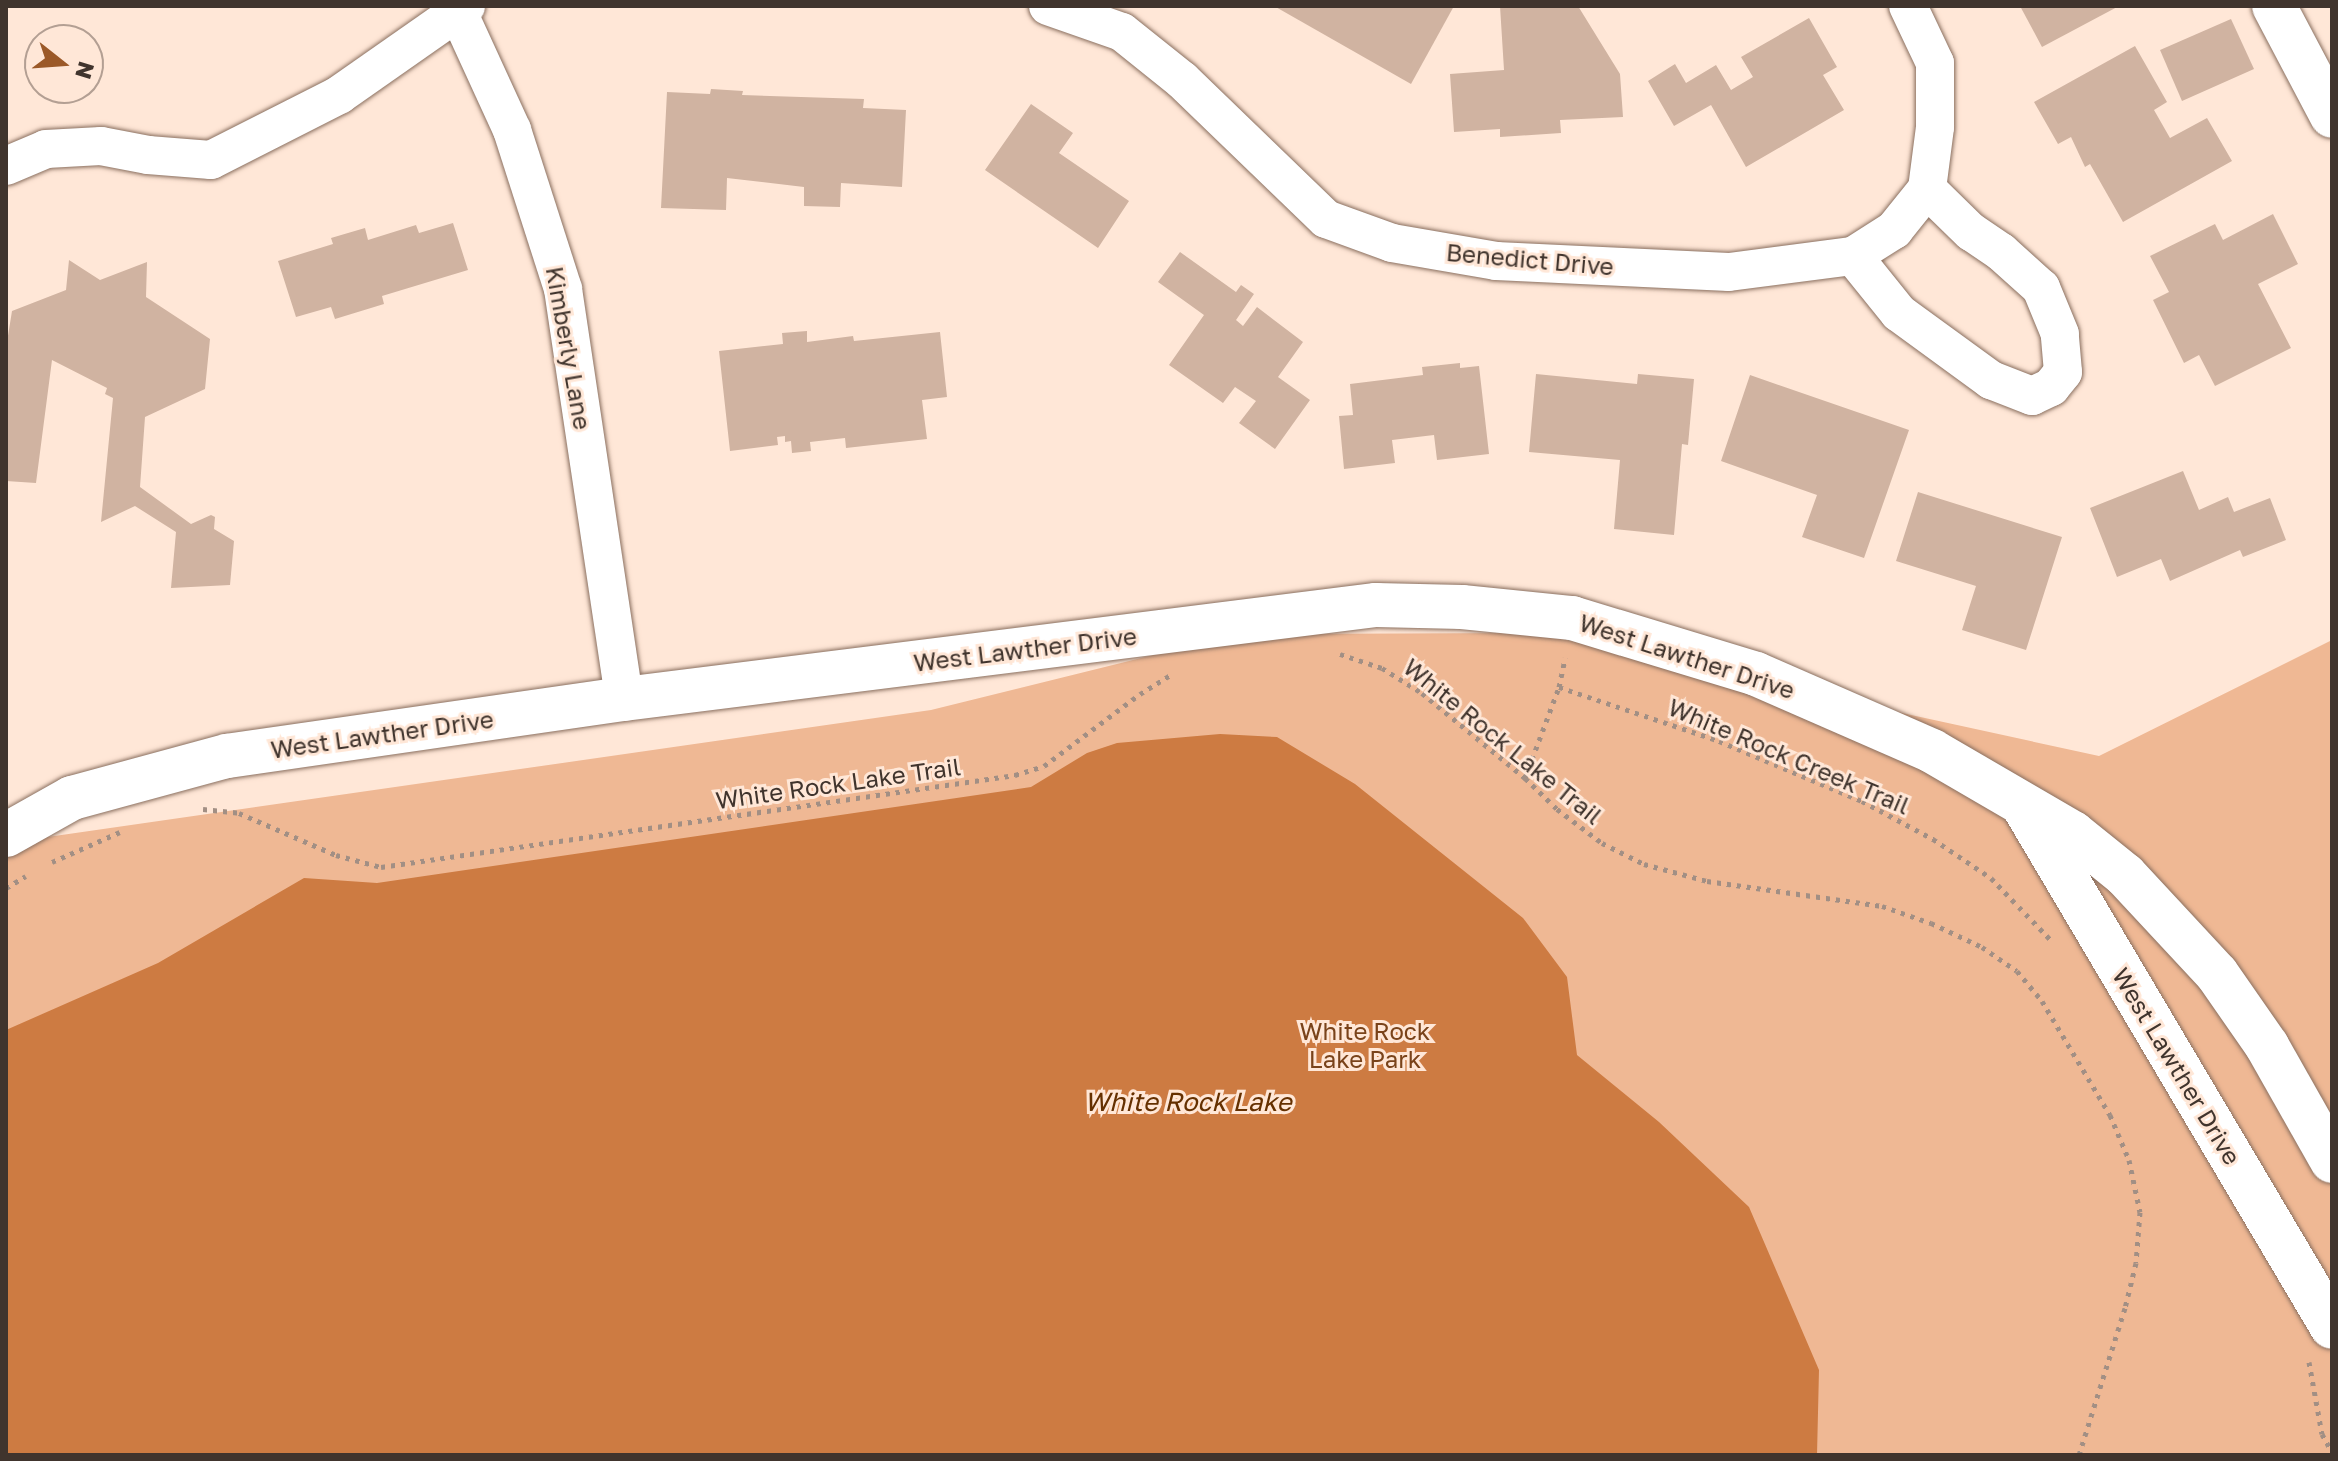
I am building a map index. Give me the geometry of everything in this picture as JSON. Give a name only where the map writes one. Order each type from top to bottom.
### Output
[{"type":"street","name":"Benedict Drive","points":[[1048,6],[1122,32],[1182,80],[1326,219],[1392,243],[1496,261],[1729,272],[1853,256],[1894,230],[1927,189]]},
{"type":"street","points":[[1853,256],[1899,313],[1991,380],[2032,396],[2051,387],[2063,372],[2060,334],[2041,288],[2001,252],[1971,232],[1927,189],[1935,127],[1935,63],[1908,6]]},
{"type":"street","points":[[2274,6],[2332,116]]},
{"type":"street","points":[[6,166],[46,149],[101,146],[148,155],[211,160],[339,95],[462,9]]},
{"type":"street","name":"Kimberly Lane","points":[[462,9],[512,130],[563,289],[624,699]]},
{"type":"street","name":"West Lawther Drive","points":[[6,835],[72,798],[227,756],[624,699],[1376,605],[1462,607],[1572,618],[1756,674],[1932,751],[2073,833],[2125,875],[2217,974],[2267,1046],[2332,1161]]},
{"type":"street","name":"West Lawther Drive","points":[[2023,805],[2320,1343]]},
{"type":"path","name":"White Rock Lake Trail","points":[[1336,653],[1382,668],[1422,693],[1525,778],[1557,809],[1602,843],[1644,864],[1707,881],[1882,906],[1982,947],[2017,971],[2042,1001],[2110,1115],[2129,1160],[2140,1212],[2136,1263],[2125,1308],[2079,1455]]},
{"type":"path","name":"White Rock Lake Trail","points":[[192,811],[239,813],[336,855],[381,867],[1015,775],[1055,759],[1140,694],[1182,671]]},
{"type":"path","name":"White Rock Creek Trail","points":[[1525,778],[1559,687],[1719,741],[1886,813],[1933,839],[1991,878],[2059,950]]},
{"type":"path","points":[[41,866],[125,830]]},
{"type":"path","points":[[6,888],[29,874]]},
{"type":"path","points":[[2320,1343],[2322,1434],[2332,1452]]},
{"type":"green space","name":"White Rock Lake Park","points":[[1534,633],[2099,756],[2332,640],[2332,1455],[6,1455],[6,843],[931,710],[1238,634]]},
{"type":"water","name":"White Rock Lake","points":[[1220,734],[1277,737],[1355,784],[1523,918],[1567,977],[1577,1055],[1659,1122],[1749,1207],[1819,1370],[1817,1455],[6,1455],[6,1030],[158,963],[304,878],[377,883],[1031,787],[1087,753],[1117,743]]},
{"type":"building","points":[[1274,6],[1454,6],[1411,84]]},
{"type":"building","points":[[1500,6],[1578,6],[1620,74],[1623,117],[1560,120],[1561,133],[1500,137],[1500,129],[1454,132],[1450,74],[1504,70]]},
{"type":"building","points":[[2020,6],[2119,6],[2042,47]]},
{"type":"building","points":[[1809,18],[1837,67],[1823,75],[1844,110],[1746,167],[1711,105],[1674,126],[1648,81],[1675,64],[1686,83],[1716,65],[1731,90],[1753,77],[1741,57]]},
{"type":"building","points":[[2231,19],[2254,69],[2182,101],[2160,50]]},
{"type":"building","points":[[2135,46],[2167,102],[2154,110],[2170,138],[2207,118],[2232,161],[2123,222],[2090,164],[2085,167],[2071,137],[2058,144],[2034,102]]},
{"type":"building","points":[[711,89],[743,91],[742,95],[864,99],[863,108],[906,110],[902,187],[841,183],[840,207],[804,206],[804,187],[727,178],[726,210],[661,208],[667,92],[710,94]]},
{"type":"building","points":[[1031,104],[1073,133],[1059,153],[1129,201],[1098,248],[985,170]]},
{"type":"building","points":[[2273,214],[2298,264],[2258,284],[2291,348],[2215,386],[2199,355],[2184,363],[2153,300],[2169,292],[2150,256],[2215,224],[2223,240]]},
{"type":"building","points":[[453,223],[468,270],[382,296],[384,304],[335,319],[331,307],[296,317],[278,261],[333,244],[331,238],[365,228],[368,240],[416,225],[419,233]]},
{"type":"building","points":[[1180,252],[1236,292],[1241,285],[1254,294],[1236,320],[1243,326],[1257,307],[1303,342],[1278,377],[1310,400],[1275,449],[1239,423],[1256,401],[1235,387],[1223,403],[1169,365],[1204,315],[1158,282]]},
{"type":"building","points":[[69,260],[100,280],[147,262],[146,297],[210,339],[205,389],[145,417],[140,487],[191,524],[211,515],[215,517],[214,529],[234,541],[230,585],[171,588],[176,532],[135,506],[101,522],[113,398],[105,394],[107,388],[52,360],[36,483],[6,481],[6,348],[12,311],[66,290]]},
{"type":"building","points":[[807,331],[807,342],[853,336],[854,341],[940,332],[947,397],[922,400],[927,439],[846,448],[845,438],[810,442],[811,451],[792,453],[791,441],[785,442],[785,436],[777,437],[778,445],[730,451],[719,351],[783,344],[782,333]]},
{"type":"building","points":[[1460,363],[1460,368],[1479,366],[1489,454],[1437,460],[1434,435],[1392,440],[1395,463],[1344,469],[1339,416],[1353,415],[1350,384],[1423,375],[1422,367]]},
{"type":"building","points":[[1536,374],[1637,384],[1638,374],[1694,379],[1688,445],[1682,444],[1674,535],[1614,529],[1620,460],[1529,452]]},
{"type":"building","points":[[1750,375],[1909,430],[1864,558],[1802,537],[1817,495],[1721,461]]},
{"type":"building","points":[[2183,471],[2199,510],[2228,497],[2234,512],[2270,498],[2286,540],[2243,557],[2240,550],[2170,581],[2161,559],[2117,577],[2090,508]]},
{"type":"building","points":[[1918,492],[2062,537],[2026,650],[1962,630],[1976,586],[1896,561]]}]
